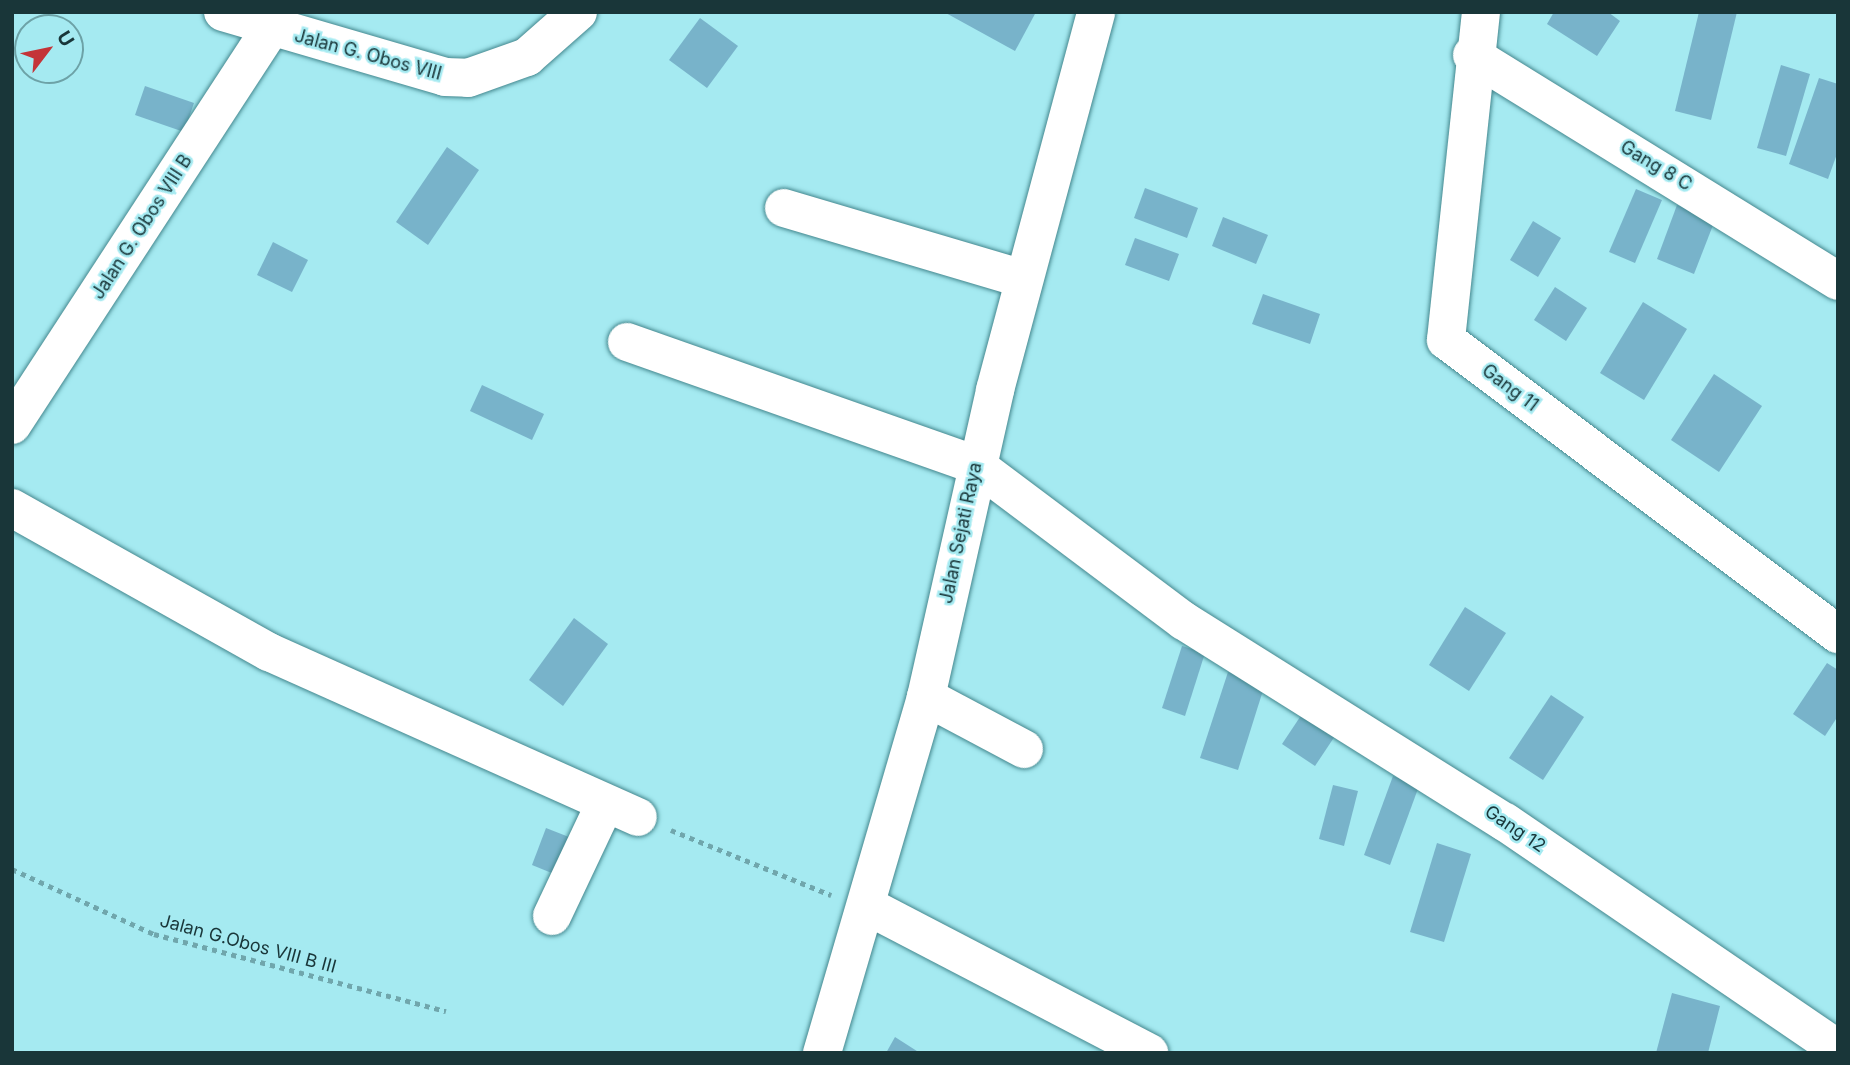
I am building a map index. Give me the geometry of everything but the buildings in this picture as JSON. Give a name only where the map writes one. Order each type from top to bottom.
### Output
[{"type":"street","name":"Jalan G. Obos VIII","points":[[223,12],[445,77],[468,78],[527,57],[578,12]]},
{"type":"street","name":"Jalan Sejati Raya","points":[[822,1053],[869,907],[926,697],[976,465],[1023,279],[1096,12]]},
{"type":"street","name":"Gang 11","points":[[1481,12],[1472,55],[1446,340],[1838,634]]},
{"type":"street","name":"Jalan G. Obos VIII B","points":[[12,425],[271,28]]},
{"type":"street","name":"Gang 8 C","points":[[1472,55],[1838,281]]},
{"type":"street","points":[[784,208],[1023,279]]},
{"type":"street","name":"Gang 12","points":[[627,342],[976,465],[1184,621],[1506,822],[1819,1045]]},
{"type":"street","points":[[12,508],[269,652],[621,810],[552,916]]},
{"type":"street","points":[[926,697],[1024,749]]},
{"type":"street","points":[[869,907],[1149,1053]]},
{"type":"path","points":[[621,810],[807,888],[869,907]]},
{"type":"path","name":"Jalan G.Obos VIII B III","points":[[12,869],[154,934],[446,1010]]}]
